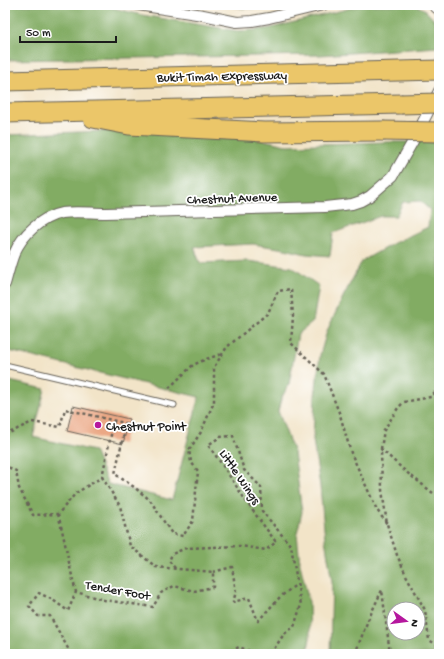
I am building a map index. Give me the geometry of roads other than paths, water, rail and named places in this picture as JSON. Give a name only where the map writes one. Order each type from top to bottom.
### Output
[{"type":"highway","name":"Bukit Timah Expressway","points":[[5,81],[411,72],[439,70]]},
{"type":"highway","points":[[5,113],[439,103]]},
{"type":"highway","points":[[60,111],[128,125],[264,132],[439,132]]},
{"type":"street","points":[[138,5],[237,22],[269,18],[323,5]]},
{"type":"street","points":[[433,5],[439,10]]},
{"type":"street","name":"Chestnut Avenue","points":[[5,284],[14,252],[31,229],[49,217],[60,214],[72,212],[106,213],[325,207],[352,204],[361,201],[370,196],[393,176],[439,91]]},
{"type":"lane","points":[[5,365],[174,404]]},
{"type":"lane","points":[[5,648],[10,654]]},
{"type":"place","name":"Chestnut Point","points":[[98,425]]}]
